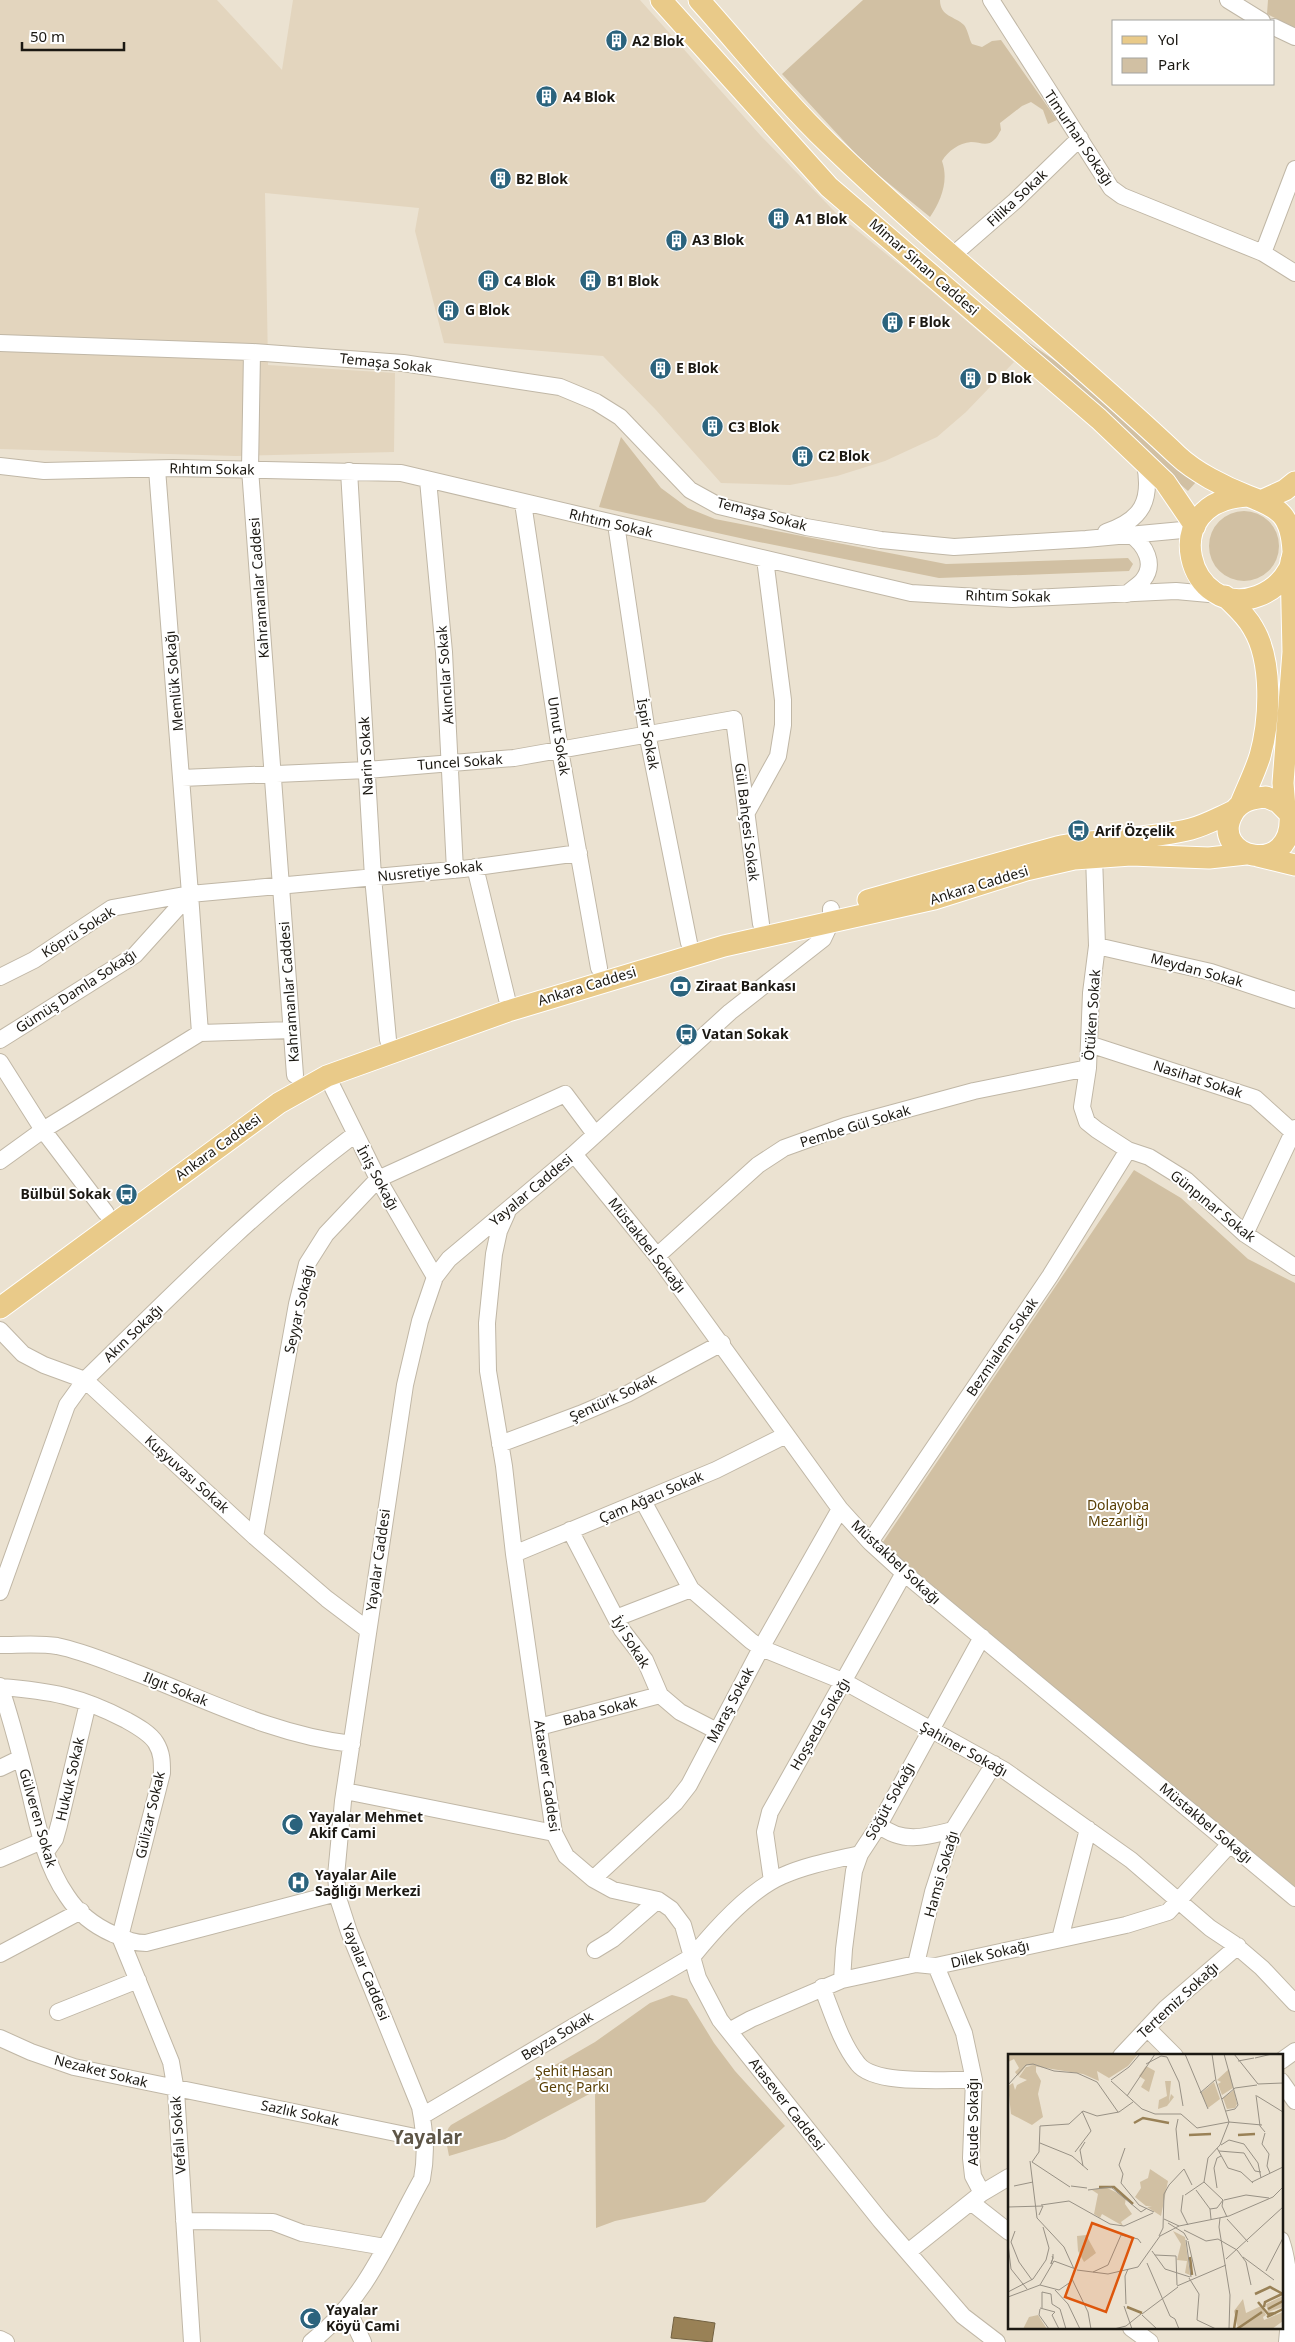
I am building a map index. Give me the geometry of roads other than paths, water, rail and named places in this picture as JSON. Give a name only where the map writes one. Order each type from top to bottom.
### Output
[{"type":"main road","name":"Mimar Sinan Caddesi","points":[[661,0],[830,187],[1073,396],[1166,482],[1194,527]]},
{"type":"main road","name":"Mimar Sinan Caddesi","points":[[699,0],[828,143],[953,255],[1120,401],[1181,459],[1208,476],[1255,498]]},
{"type":"main road","points":[[1293,553],[1281,581],[1268,592],[1252,598],[1234,599],[1222,595],[1207,586],[1197,574],[1191,559],[1190,543],[1194,527],[1202,513],[1215,502],[1231,496],[1255,498],[1285,490],[1295,482]]},
{"type":"main road","points":[[1222,595],[1252,626],[1265,657],[1266,674],[1264,731],[1260,756],[1228,825],[1234,845],[1252,855],[1272,854],[1284,846],[1290,833],[1290,816],[1283,783],[1293,652],[1293,553],[1292,535],[1286,521],[1276,508],[1255,498]]},
{"type":"main road","name":"Ankara Caddesi","points":[[0,1308],[279,1102],[298,1082],[327,1076],[508,1011],[607,980],[1057,847],[1152,837],[1194,828],[1256,798],[1272,798],[1290,816]]},
{"type":"main road","name":"Ankara Caddesi","points":[[0,1291],[207,1141],[298,1082],[388,1040],[599,968],[761,924],[934,899],[1026,870],[1094,856],[1131,854],[1209,858],[1252,855],[1295,865]]},
{"type":"street","name":"Timurhan Sokağı","points":[[991,0],[1110,188],[1122,196],[1263,253],[1295,273]]},
{"type":"street","points":[[1228,0],[1260,20]]},
{"type":"street","points":[[1275,27],[1295,37]]},
{"type":"street","name":"Filika Sokak","points":[[953,255],[1015,202],[1080,138]]},
{"type":"street","points":[[1263,253],[1295,169]]},
{"type":"street","points":[[0,343],[252,352]]},
{"type":"street","name":"Kahramanlar Caddesi","points":[[252,352],[250,469],[292,1030],[298,1082]]},
{"type":"street","name":"Temaşa Sokak","points":[[252,352],[403,363],[560,387],[596,402],[620,417],[690,490],[719,506],[806,527],[882,540],[954,547],[1086,539],[1194,527]]},
{"type":"street","points":[[1086,539],[1129,522],[1138,514],[1145,501],[1148,482],[1145,464]]},
{"type":"street","name":"Rıhtım Sokak","points":[[0,466],[44,471],[250,469],[401,473],[911,593],[1012,599],[1176,591],[1222,595]]},
{"type":"street","name":"Memlük Sokağı","points":[[156,469],[182,778],[200,1033]]},
{"type":"street","name":"Narin Sokak","points":[[349,471],[373,877],[388,1040]]},
{"type":"street","name":"Akıncılar Sokak","points":[[428,480],[444,652],[455,870]]},
{"type":"street","name":"Umut Sokak","points":[[523,503],[560,750],[599,968]]},
{"type":"street","name":"İspir Sokak","points":[[616,524],[647,733],[689,943]]},
{"type":"street","points":[[1127,594],[1144,579],[1148,563],[1147,552],[1142,543],[1132,535]]},
{"type":"street","points":[[746,814],[778,756],[783,725],[783,700],[765,559]]},
{"type":"street","name":"Tuncel Sokak","points":[[182,778],[367,770],[514,758],[734,719]]},
{"type":"street","name":"Gül Bahçesi Sokak","points":[[734,719],[761,924]]},
{"type":"street","name":"Nusretiye Sokak","points":[[190,894],[455,870],[579,853]]},
{"type":"street","name":"Ötüken Sokak","points":[[1094,856],[1097,946],[1091,994],[1088,1068],[1082,1107],[1088,1122],[1128,1150]]},
{"type":"street","points":[[475,867],[507,999]]},
{"type":"street","name":"Köprü Sokak","points":[[0,977],[34,960],[112,908],[190,894]]},
{"type":"street","name":"Gümüş Damla Sokağı","points":[[0,1040],[135,955],[190,894]]},
{"type":"street","name":"Yayalar Caddesi","points":[[311,2342],[347,2308],[357,2295],[422,2179],[426,2158],[422,2116],[413,2088],[349,1932],[338,1893],[337,1852],[405,1386],[420,1321],[435,1277],[449,1259],[574,1154],[730,1012],[823,939],[831,915]]},
{"type":"street","name":"Meydan Sokak","points":[[1097,946],[1211,972],[1295,1000]]},
{"type":"street","points":[[0,1161],[43,1130],[200,1033],[292,1030]]},
{"type":"street","name":"Nasihat Sokak","points":[[1089,1044],[1255,1098],[1294,1132]]},
{"type":"street","points":[[0,1062],[43,1130],[106,1213]]},
{"type":"street","name":"Pembe Gül Sokak","points":[[657,1256],[758,1165],[792,1145],[845,1126],[974,1091],[1088,1068]]},
{"type":"street","name":"İniş Sokağı","points":[[327,1076],[354,1135],[435,1277]]},
{"type":"street","name":"Seyyar Sokağı","points":[[256,1536],[297,1304],[307,1264],[326,1234],[378,1179],[565,1094],[572,1100],[595,1134]]},
{"type":"street","points":[[1246,1234],[1294,1132]]},
{"type":"street","name":"Akın Sokağı","points":[[0,1592],[67,1405],[85,1380],[220,1248],[300,1176],[354,1135]]},
{"type":"street","name":"Günpınar Sokak","points":[[1128,1150],[1149,1157],[1186,1180],[1246,1234],[1295,1267]]},
{"type":"street","name":"Bezmialem Sokak","points":[[870,1542],[1050,1276],[1128,1150]]},
{"type":"street","name":"Müstakbel Sokağı","points":[[574,1154],[657,1256],[722,1342],[840,1510],[870,1542],[904,1573],[1295,1898]]},
{"type":"street","name":"Atasever Caddesi","points":[[508,1210],[499,1231],[494,1254],[487,1323],[488,1371],[500,1444],[554,1834],[566,1856],[593,1879],[613,1890],[658,1900],[671,1909],[683,1925],[698,1978],[709,2001],[729,2031],[880,2220],[963,2316],[997,2342]]},
{"type":"street","name":"Kuşyuvası Sokak","points":[[0,1330],[23,1354],[44,1365],[85,1380],[326,1599],[368,1630]]},
{"type":"street","name":"Şentürk Sokak","points":[[500,1444],[627,1394],[722,1342]]},
{"type":"street","name":"Çam Ağacı Sokak","points":[[514,1554],[716,1470],[786,1435]]},
{"type":"street","name":"Şahiner Sokağı","points":[[643,1500],[691,1589],[761,1648],[845,1682],[994,1764],[1131,1860],[1210,1928],[1238,1946],[1295,2003]]},
{"type":"street","name":"Maraş Sokak","points":[[593,1879],[675,1803],[689,1786],[716,1731],[761,1648],[840,1510]]},
{"type":"street","name":"İyi Sokak","points":[[570,1530],[616,1618],[645,1660],[660,1695],[680,1712],[716,1731]]},
{"type":"street","name":"Hoşseda Sokağı","points":[[772,1881],[765,1832],[770,1812],[845,1682],[904,1573]]},
{"type":"street","points":[[616,1618],[691,1589]]},
{"type":"street","name":"Söğüt Sokağı","points":[[842,1980],[851,1887],[860,1854],[879,1825],[982,1637]]},
{"type":"street","name":"Ilgıt Sokak","points":[[0,1645],[55,1646],[76,1650],[257,1723],[310,1737],[352,1744]]},
{"type":"street","name":"Gülizar Sokak","points":[[0,1686],[74,1696],[136,1726],[155,1741],[162,1756],[162,1772],[120,1937]]},
{"type":"street","name":"Gülveren Sokak","points":[[0,1686],[12,1722],[44,1847],[55,1876],[68,1897],[80,1911],[103,1929],[132,1943],[146,1943],[338,1893]]},
{"type":"street","name":"Baba Sokak","points":[[539,1727],[660,1695]]},
{"type":"street","name":"Hukuk Sokak","points":[[44,1847],[55,1839],[88,1703]]},
{"type":"street","points":[[0,1768],[21,1758]]},
{"type":"street","name":"Hamsi Sokağı","points":[[916,1964],[933,1892],[953,1830],[994,1764]]},
{"type":"street","points":[[345,1792],[554,1834]]},
{"type":"street","points":[[879,1825],[890,1834],[906,1837],[933,1836],[953,1830]]},
{"type":"street","points":[[1060,1939],[1088,1829]]},
{"type":"street","name":"Dilek Sokağı","points":[[729,2031],[751,2019],[842,1980],[916,1964],[936,1966],[1126,1925],[1168,1912],[1230,1844]]},
{"type":"street","points":[[0,1859],[44,1847]]},
{"type":"street","name":"Beyza Sokak","points":[[422,2116],[693,1956],[722,1922],[772,1881],[807,1868],[860,1854]]},
{"type":"street","points":[[595,1950],[613,1939],[658,1900]]},
{"type":"street","points":[[0,1954],[80,1911]]},
{"type":"street","name":"Vefalı Sokak","points":[[120,1937],[171,2062],[175,2088],[192,2342]]},
{"type":"street","name":"Tertemiz Sokağı","points":[[1123,2054],[1146,2028],[1238,1946]]},
{"type":"street","name":"Asude Sokağı","points":[[936,1966],[964,2033],[974,2080],[971,2158],[977,2198]]},
{"type":"street","points":[[58,2012],[138,1980]]},
{"type":"street","points":[[822,1987],[850,2051],[858,2065],[866,2071],[895,2078],[974,2080]]},
{"type":"street","points":[[1146,2028],[1173,2054]]},
{"type":"street","name":"Nezaket Sokak","points":[[0,2038],[74,2068],[175,2088]]},
{"type":"street","points":[[1282,2060],[1295,2051]]},
{"type":"street","points":[[1282,2082],[1295,2101]]},
{"type":"street","name":"Sazlık Sokak","points":[[175,2088],[425,2139]]},
{"type":"street","points":[[908,2252],[977,2198],[1008,2178]]},
{"type":"street","points":[[977,2198],[1008,2231]]},
{"type":"street","points":[[184,2221],[273,2222],[302,2233],[385,2247]]},
{"type":"street","points":[[1286,2250],[1290,2331]]},
{"type":"street","points":[[347,2308],[363,2342]]},
{"type":"street","points":[[0,2339],[6,2342]]},
{"type":"place","name":"A2 Blok","points":[[616,41]]},
{"type":"place","name":"A4 Blok","points":[[547,97]]},
{"type":"place","name":"B2 Blok","points":[[500,179]]},
{"type":"place","name":"A1 Blok","points":[[779,219]]},
{"type":"place","name":"A3 Blok","points":[[676,240]]},
{"type":"place","name":"C4 Blok","points":[[488,281]]},
{"type":"place","name":"B1 Blok","points":[[591,281]]},
{"type":"place","name":"G Blok","points":[[449,310]]},
{"type":"place","name":"F Blok","points":[[892,322]]},
{"type":"place","name":"E Blok","points":[[660,368]]},
{"type":"place","name":"D Blok","points":[[971,378]]},
{"type":"place","name":"C3 Blok","points":[[712,427]]},
{"type":"place","name":"C2 Blok","points":[[802,456]]},
{"type":"place","name":"Arif Özçelik","points":[[1079,831]]},
{"type":"place","name":"Ziraat Bankası","points":[[680,986]]},
{"type":"place","name":"Vatan Sokak","points":[[686,1034]]},
{"type":"place","name":"Bülbül Sokak","points":[[127,1194]]},
{"type":"place","name":"Yayalar Mehmet Akif Cami","points":[[293,1825]]},
{"type":"place","name":"Yayalar Aile Sağlığı Merkezi","points":[[299,1883]]},
{"type":"place","name":"Yayalar Köyü Cami","points":[[310,2318]]},
{"type":"district","name":"Yayalar","points":[[427,2137]]},
{"type":"park label","name":"Dolayoba Mezarlığı","points":[[1118,1514]]},
{"type":"park label","name":"Şehit Hasan Genç Parkı","points":[[574,2080]]}]
